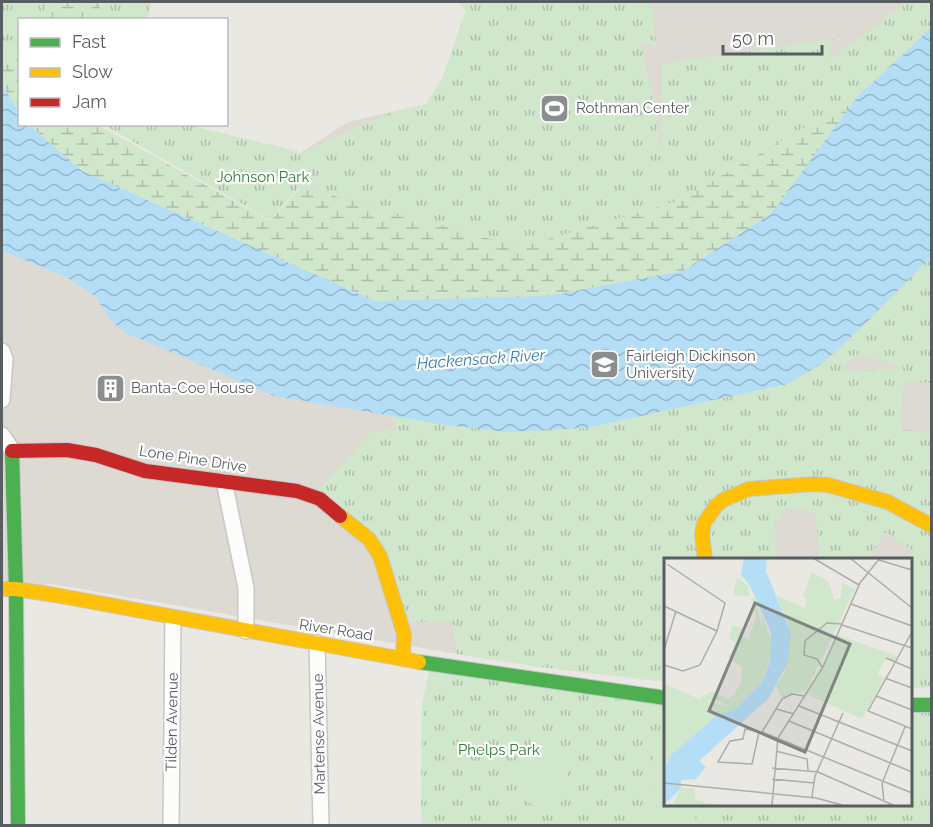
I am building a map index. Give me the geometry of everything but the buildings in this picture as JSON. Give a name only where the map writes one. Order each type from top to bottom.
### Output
[{"type":"street","points":[[2,351],[5,360],[2,400]]},
{"type":"street","points":[[2,436],[12,450],[18,825]]},
{"type":"street","name":"Lone Pine Drive","points":[[12,450],[67,450],[96,455],[145,471],[297,491],[320,500],[369,539],[380,556],[400,615],[404,634],[403,657]]},
{"type":"street","points":[[224,481],[246,588],[246,631]]},
{"type":"street","points":[[705,558],[702,534],[704,523],[723,500],[749,489],[828,485],[888,502],[932,526]]},
{"type":"street","name":"River Road","points":[[2,590],[16,589],[466,670],[664,698]]},
{"type":"street","name":"Tilden Avenue","points":[[171,825],[173,618]]},
{"type":"street","name":"Martense Avenue","points":[[317,643],[321,825]]},
{"type":"street","points":[[912,705],[932,705]]},
{"type":"shaded area","name":"Fairleigh Dickinson University","points":[[458,2],[931,2],[931,687],[912,688],[912,558],[664,558],[664,682],[457,654],[52,584],[2,589],[2,251],[68,278],[96,297],[111,321],[274,396],[301,187],[297,155],[348,122],[426,104],[442,79],[466,11]]},
{"type":"green space","points":[[2,2],[48,2],[41,18],[18,18],[18,54],[2,68]]},
{"type":"green space","points":[[48,2],[100,2],[105,18],[42,18]]},
{"type":"green space","points":[[97,2],[151,2],[148,18],[105,18]]},
{"type":"green space","name":"Johnson Park","points":[[458,2],[650,2],[657,48],[638,40],[643,51],[662,154],[662,64],[833,39],[829,59],[866,34],[906,2],[931,2],[931,28],[858,96],[678,201],[520,247],[300,186],[270,220],[106,126],[192,126],[297,151],[299,154],[387,114],[426,104],[442,79],[466,11]]},
{"type":"green space","points":[[18,54],[18,110],[2,85],[2,68]]},
{"type":"green space","points":[[858,96],[771,214],[683,271],[547,296],[375,301],[82,171],[30,126],[100,126],[270,221],[301,187],[520,247],[678,201]]},
{"type":"green space","points":[[931,257],[931,285],[923,293],[931,287],[931,383],[904,381],[900,429],[931,432],[931,687],[912,688],[912,558],[909,558],[914,551],[886,532],[868,558],[820,558],[816,513],[806,514],[805,508],[782,509],[782,519],[774,520],[777,558],[664,558],[664,682],[457,654],[452,621],[401,621],[380,556],[312,497],[373,431],[396,430],[393,416],[508,432],[586,428],[787,384],[823,363]],"holes":[[[857,354],[908,368],[850,371],[841,369]]]},
{"type":"green space","name":"Phelps Park","points":[[431,663],[664,698],[664,806],[912,806],[912,705],[931,705],[931,825],[421,826],[422,704]]},
{"type":"green space","points":[[565,748],[572,748],[574,751],[568,765],[566,798],[553,806],[532,805],[526,801],[519,787],[519,772],[523,758],[533,753],[555,753]]},
{"type":"green space","points":[[653,753],[664,754],[664,775],[651,774]]},
{"type":"green space","points":[[651,781],[664,782],[664,803],[650,802]]},
{"type":"green space","points":[[649,809],[696,812],[695,825],[648,825]]},
{"type":"water","name":"Hackensack River","points":[[931,28],[931,257],[823,363],[787,384],[586,428],[508,432],[446,425],[274,396],[126,333],[111,321],[96,297],[68,278],[2,251],[2,85],[18,110],[18,126],[30,126],[82,171],[375,301],[547,296],[683,271],[771,214],[858,96]]},
{"type":"traffic: fast","points":[[12,451],[18,826]]},
{"type":"traffic: fast","points":[[419,662],[664,698]]},
{"type":"traffic: fast","points":[[912,705],[932,705]]},
{"type":"traffic: slow","points":[[705,558],[702,534],[704,523],[723,500],[749,489],[828,485],[888,502],[932,526]]},
{"type":"traffic: slow","points":[[340,516],[369,539],[380,556],[404,634],[403,657]]},
{"type":"traffic: slow","points":[[2,589],[55,595],[419,662]]},
{"type":"traffic: jam","points":[[12,451],[67,450],[96,455],[145,471],[297,491],[320,499],[340,516]]},
{"type":"place","name":"Rothman Center","points":[[555,108]]},
{"type":"place","name":"Fairleigh Dickinson University","points":[[605,365]]},
{"type":"place","name":"Banta-Coe House","points":[[110,388]]}]
